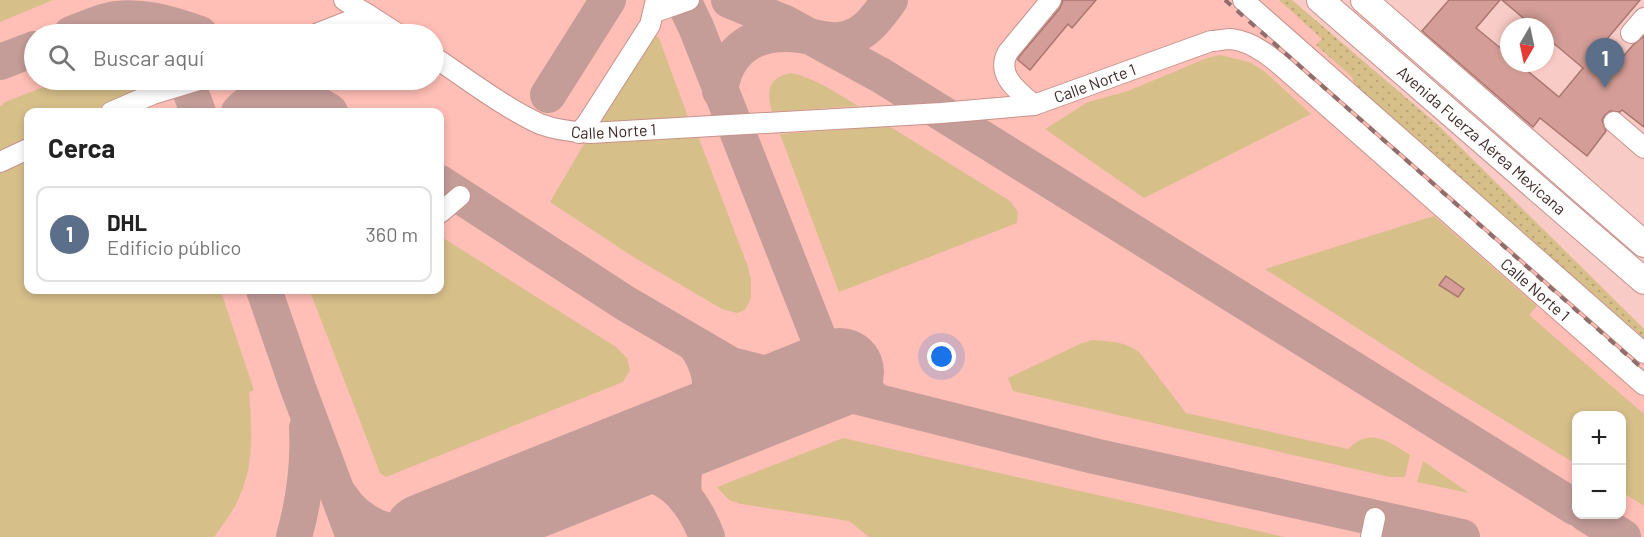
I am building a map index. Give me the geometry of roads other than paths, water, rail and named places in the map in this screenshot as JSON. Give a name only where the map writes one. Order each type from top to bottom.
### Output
[{"type":"main road","name":"Avenida Fuerza Aérea Mexicana","points":[[1320,0],[1644,281]]},
{"type":"main road","name":"Avenida Fuerza Aérea Mexicana","points":[[1377,4],[1644,244]]},
{"type":"main road","points":[[1577,223],[1644,295]]},
{"type":"street","points":[[344,0],[382,24]]},
{"type":"street","points":[[579,133],[650,25],[656,6],[689,0]]},
{"type":"street","points":[[1034,105],[1006,78],[1003,61],[1051,0]]},
{"type":"street","points":[[1331,0],[1461,110],[1644,273]]},
{"type":"street","points":[[1352,0],[1540,162],[1644,257]]},
{"type":"street","points":[[1249,6],[1644,353]]},
{"type":"street","points":[[341,24],[366,14]]},
{"type":"street","name":"Calle Norte 1","points":[[444,64],[541,124],[590,134],[941,113],[1034,105],[1211,41],[1230,39],[1251,46],[1272,59],[1644,385]]},
{"type":"street","points":[[120,108],[166,90]]},
{"type":"street","points":[[1614,122],[1644,148]]},
{"type":"street","points":[[0,162],[24,151]]},
{"type":"street","points":[[444,210],[460,196]]},
{"type":"street","points":[[1371,537],[1375,518]]},
{"type":"railway","points":[[1225,0],[1644,370]]},
{"type":"place","name":"DHL","points":[[1605,88]]}]
